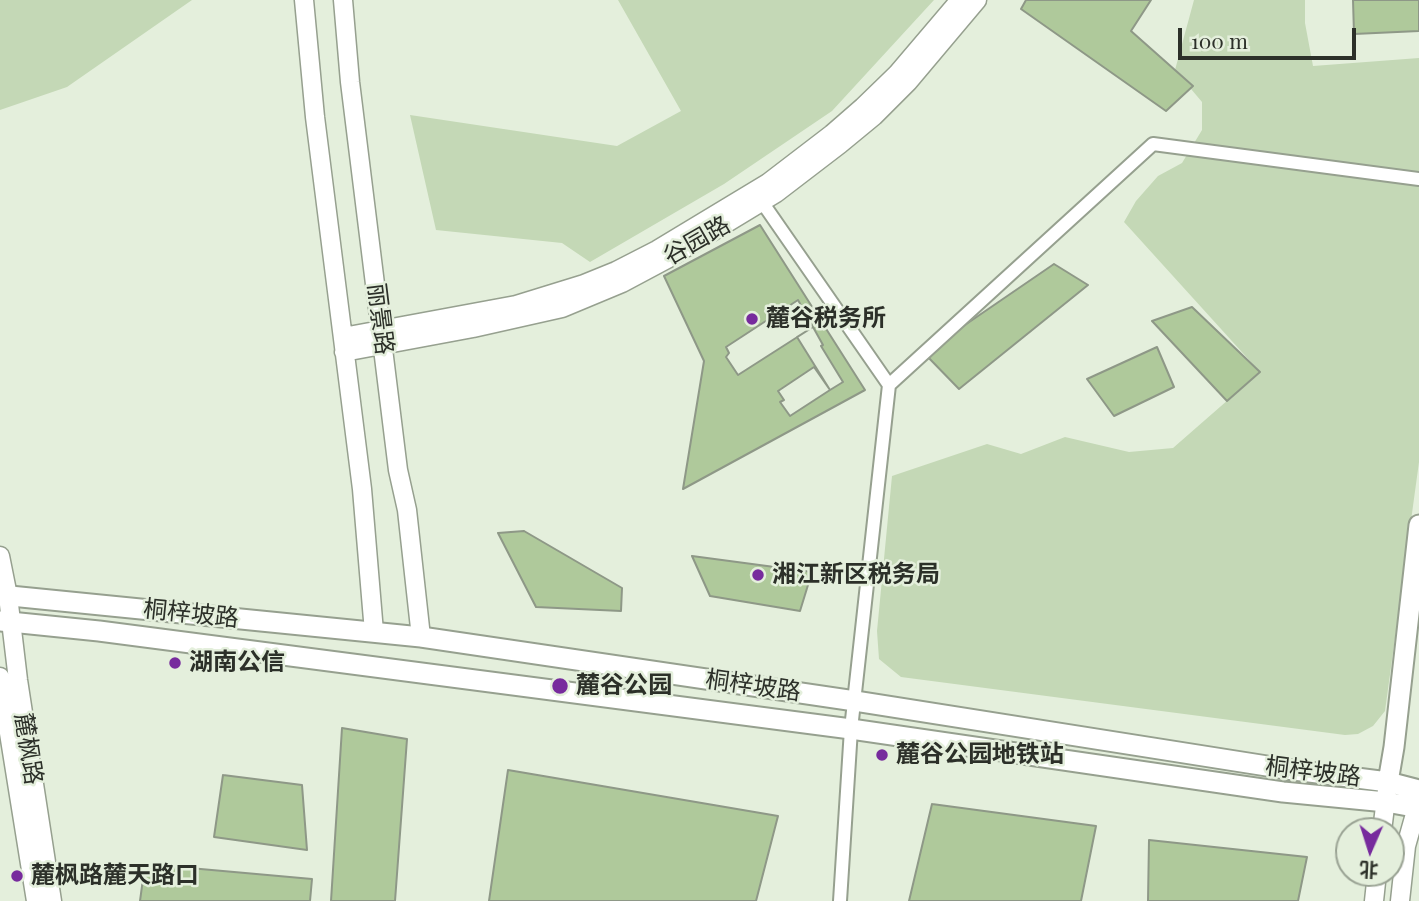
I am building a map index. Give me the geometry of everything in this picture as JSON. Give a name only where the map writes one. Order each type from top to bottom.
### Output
[{"type":"main road","name":"丽景路","points":[[304,0],[315,117],[362,489],[374,632]]},
{"type":"main road","name":"丽景路","points":[[343,0],[350,82],[398,470],[407,510],[421,637]]},
{"type":"main road","name":"谷园路","points":[[382,338],[558,294],[616,271],[657,250],[768,183],[832,134],[897,74],[960,0]]},
{"type":"main road","name":"谷园路","points":[[343,344],[519,319],[572,305],[667,259],[762,202],[813,166],[874,116],[908,82],[977,0]]},
{"type":"main road","points":[[1384,817],[1419,525]]},
{"type":"main road","name":"麓枫路","points":[[0,556],[5,622],[52,901]]},
{"type":"main road","name":"桐梓坡路","points":[[4,596],[421,637],[855,701],[1286,769],[1388,782],[1419,802]]},
{"type":"main road","name":"桐梓坡路","points":[[5,622],[112,632],[851,729],[1283,792],[1386,802],[1419,802]]},
{"type":"main road","points":[[0,677],[36,901]]},
{"type":"main road","points":[[1400,901],[1406,846],[1419,802]]},
{"type":"street","points":[[889,385],[1153,144],[1419,179]]},
{"type":"street","points":[[762,202],[889,385],[851,729],[840,901]]},
{"type":"green space","points":[[0,0],[192,0],[67,87],[0,110]]},
{"type":"green space","points":[[618,0],[934,0],[832,111],[724,184],[590,262],[562,243],[436,230],[410,115],[617,146],[681,111]]},
{"type":"green space","points":[[1194,0],[1305,0],[1305,23],[1313,66],[1419,58],[1419,462],[1385,711],[1373,726],[1358,734],[1345,735],[901,677],[879,659],[877,631],[892,476],[987,444],[1021,454],[1065,437],[1129,452],[1173,448],[1260,372],[1124,222],[1136,201],[1158,176],[1182,163],[1202,130],[1202,102],[1175,70]]},
{"type":"building","points":[[1026,0],[1151,0],[1131,31],[1193,86],[1166,111],[1021,9]]},
{"type":"building","points":[[1353,0],[1419,0],[1419,31],[1354,34]]},
{"type":"building","name":"麓谷税务所","points":[[760,225],[865,390],[683,489],[704,361],[664,276]]},
{"type":"building","points":[[1054,264],[1088,285],[959,389],[924,353]]},
{"type":"building","points":[[798,300],[813,327],[738,375],[726,357],[729,353],[726,347]]},
{"type":"building","points":[[1192,307],[1260,372],[1227,401],[1152,321]]},
{"type":"building","points":[[813,327],[843,382],[830,390],[797,337]]},
{"type":"building","points":[[1157,347],[1174,387],[1114,416],[1087,379]]},
{"type":"building","points":[[814,367],[830,390],[790,416],[780,402],[784,400],[778,391]]},
{"type":"building","points":[[524,531],[622,588],[621,611],[536,607],[498,533]]},
{"type":"building","points":[[692,556],[812,572],[800,611],[710,596]]},
{"type":"building","points":[[342,728],[407,739],[395,901],[331,901]]},
{"type":"building","points":[[508,770],[778,816],[756,901],[489,901]]},
{"type":"building","points":[[223,775],[302,785],[307,850],[214,837]]},
{"type":"building","points":[[932,804],[1096,826],[1081,901],[909,901]]},
{"type":"building","points":[[1149,840],[1307,857],[1298,901],[1148,901]]},
{"type":"building","points":[[145,864],[312,879],[310,901],[140,901]]},
{"type":"place","name":"麓谷税务所","points":[[752,319]]},
{"type":"place","name":"湘江新区税务局","points":[[758,575]]},
{"type":"place","name":"湖南公信","points":[[175,663]]},
{"type":"place","name":"麓谷公园","points":[[560,686]]},
{"type":"place","name":"麓谷公园地铁站","points":[[882,755]]},
{"type":"place","name":"麓枫路麓天路口","points":[[17,876]]}]
